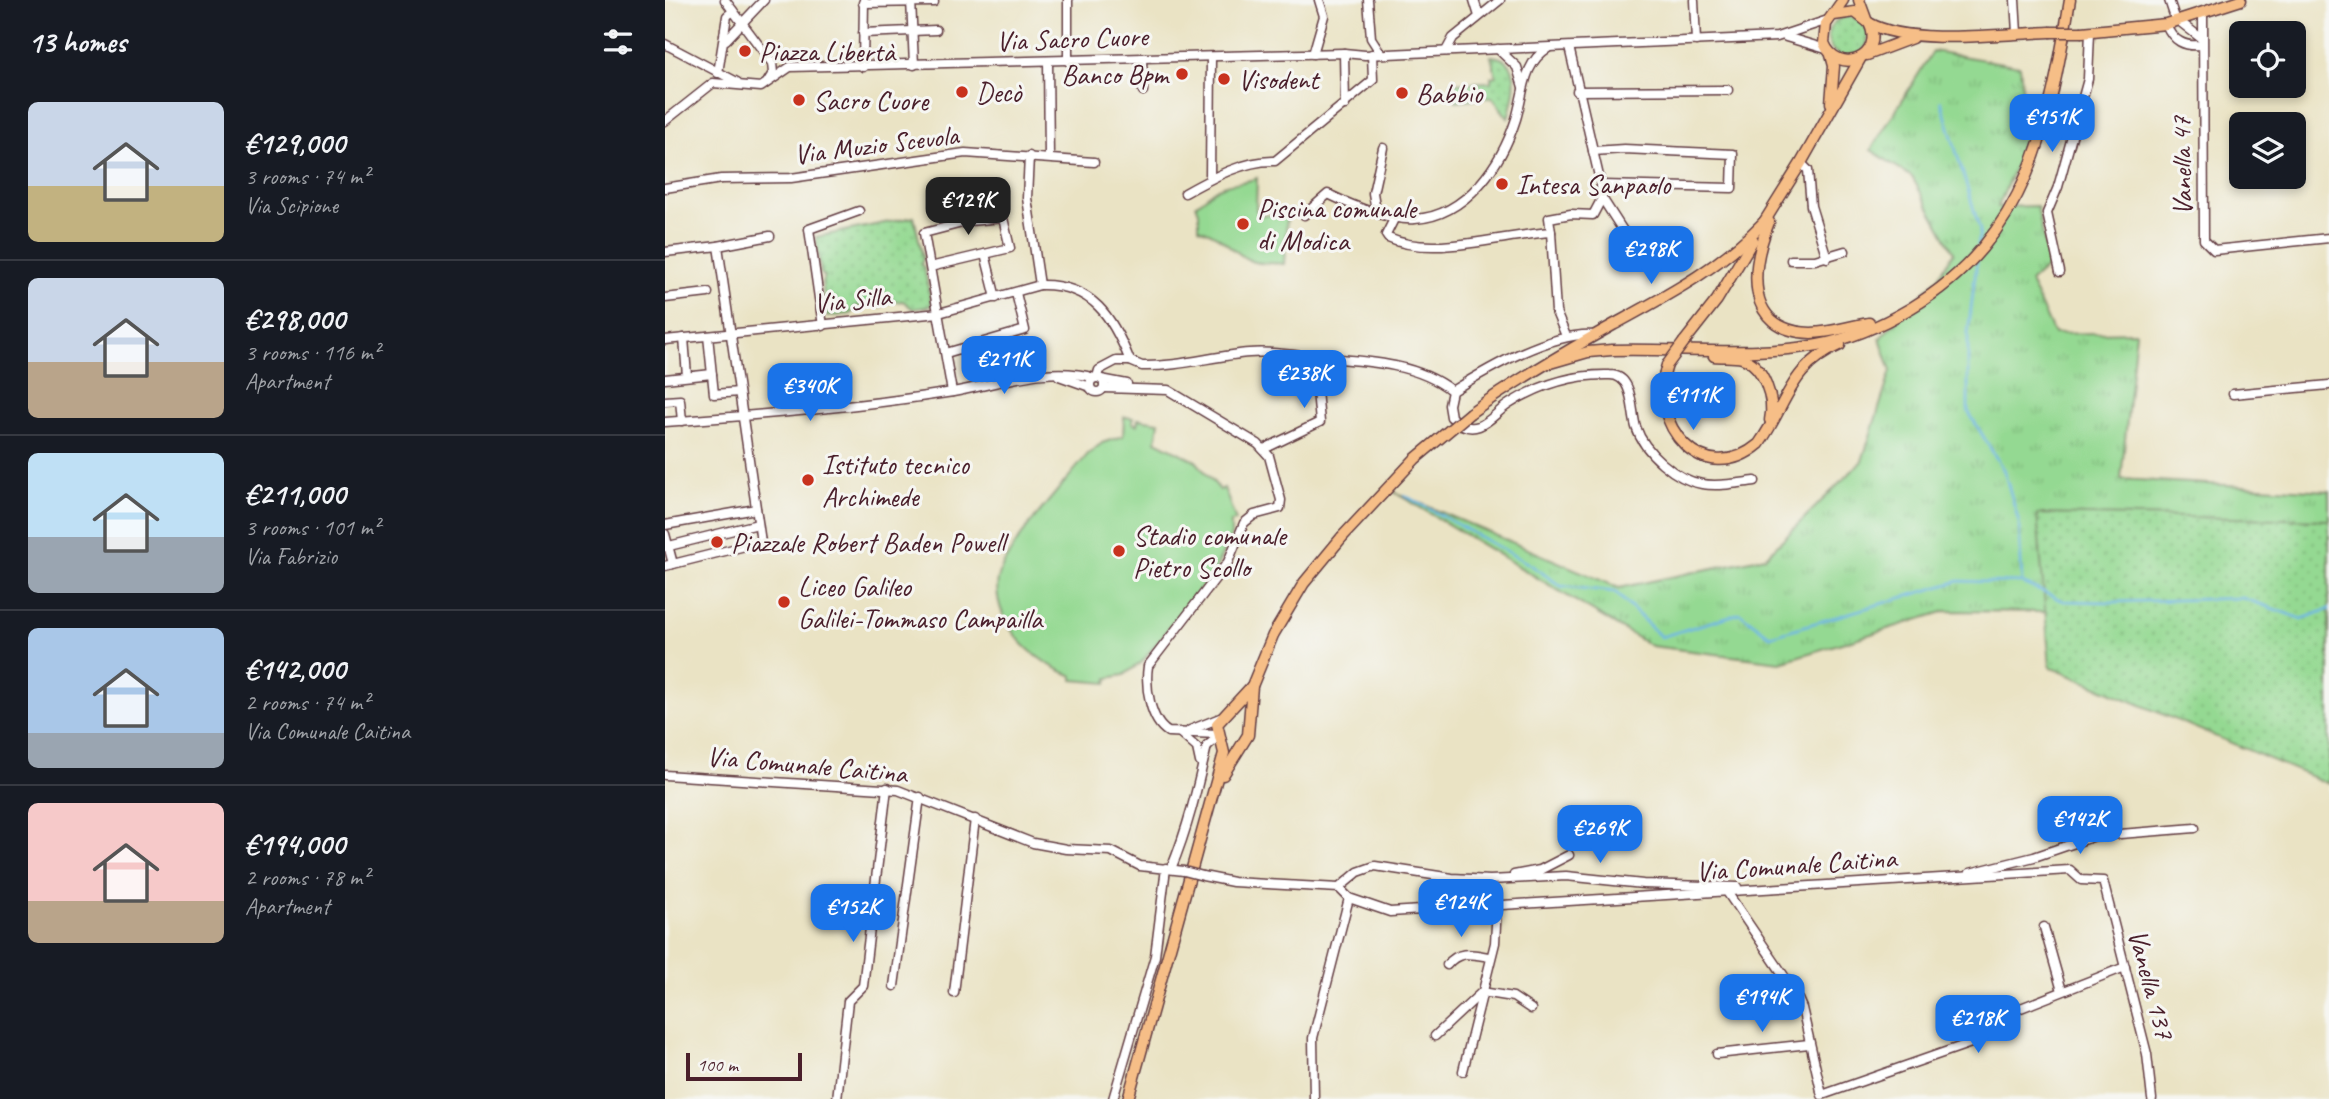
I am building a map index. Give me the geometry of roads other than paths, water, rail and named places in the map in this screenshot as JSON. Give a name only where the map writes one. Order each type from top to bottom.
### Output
[{"type":"main road","points":[[1829,111],[1834,73],[1823,37],[1843,0]]},
{"type":"main road","points":[[1859,0],[1873,41],[1717,300],[1667,365],[1661,398],[1667,422],[1681,442],[1707,457],[1727,459],[1750,452],[1764,437],[1801,371],[1813,359],[1871,332],[1921,302],[1952,279],[1980,252],[2020,195],[2043,134],[2070,0]]},
{"type":"main road","points":[[1832,17],[1855,12],[1868,22],[1894,33],[1920,36],[2086,32],[2174,22],[2241,0]]},
{"type":"main road","points":[[1828,52],[1848,62],[1920,36]]},
{"type":"main road","points":[[1775,207],[1761,241],[1755,271],[1759,300],[1769,316],[1788,328],[1810,333],[1837,331],[1887,321]]},
{"type":"main road","points":[[1128,1099],[1216,788],[1224,753],[1220,737],[1225,715],[1252,685],[1289,607],[1342,537],[1415,459],[1470,413],[1596,335],[1698,278],[1740,248],[1764,222]]},
{"type":"main road","points":[[1550,363],[1588,352],[1807,347],[1834,342],[1887,321]]},
{"type":"main road","points":[[1643,349],[1742,358],[1749,362],[1761,376],[1770,395],[1771,416],[1764,437]]},
{"type":"main road","points":[[1216,788],[1249,730],[1247,720],[1252,685]]},
{"type":"main road","points":[[1225,715],[1240,713],[1247,720]]},
{"type":"main road","points":[[1220,737],[1232,744],[1245,739]]},
{"type":"street","points":[[666,120],[710,85],[766,85],[773,73],[772,63],[725,0]]},
{"type":"street","points":[[725,41],[764,0]]},
{"type":"street","points":[[1068,0],[1068,61]]},
{"type":"street","points":[[1313,54],[1324,16],[1319,0]]},
{"type":"street","points":[[1185,193],[1210,180],[1261,161],[1275,161],[1373,80],[1376,53],[1371,38],[1368,0]]},
{"type":"street","points":[[1473,0],[1479,16]]},
{"type":"street","points":[[1446,51],[1453,38],[1500,0]]},
{"type":"street","points":[[1694,0],[1696,41]]},
{"type":"street","points":[[2015,0],[2017,33]]},
{"type":"street","points":[[2169,0],[2175,39],[2182,43],[2202,42]]},
{"type":"street","points":[[911,1],[914,65]]},
{"type":"street","points":[[863,67],[863,2],[934,2]]},
{"type":"street","points":[[715,71],[725,41],[727,16],[733,11]]},
{"type":"street","points":[[2202,42],[2203,13]]},
{"type":"street","points":[[1376,53],[1783,37],[1832,17]]},
{"type":"street","points":[[2174,22],[2202,42]]},
{"type":"street","points":[[863,33],[936,30]]},
{"type":"street","points":[[2060,272],[2047,212],[2058,187],[2088,79],[2086,32]]},
{"type":"street","points":[[1783,37],[1828,52]]},
{"type":"street","points":[[1358,54],[1371,38]]},
{"type":"street","name":"Vanella 47","points":[[2202,42],[2204,240],[2214,250],[2329,238]]},
{"type":"street","points":[[665,44],[744,86]]},
{"type":"street","points":[[1569,47],[1602,198],[1629,240],[1638,243]]},
{"type":"street","points":[[1304,215],[1328,194],[1395,217],[1416,219],[1431,216],[1461,203],[1493,165],[1508,139],[1529,68],[1537,56],[1548,48]]},
{"type":"street","points":[[1498,49],[1517,67]]},
{"type":"street","points":[[1522,49],[1517,67],[1523,90]]},
{"type":"street","points":[[1522,49],[1529,68]]},
{"type":"street","points":[[1344,53],[1345,105]]},
{"type":"street","name":"Via Sacro Cuore","points":[[766,85],[788,69],[1376,53]]},
{"type":"street","points":[[1210,180],[1211,57]]},
{"type":"street","points":[[1142,58],[1143,91]]},
{"type":"street","points":[[1048,61],[1049,158]]},
{"type":"street","points":[[1577,91],[1728,90]]},
{"type":"street","points":[[1376,211],[1373,193],[1383,148]]},
{"type":"street","points":[[1593,151],[1623,149],[1733,154],[1732,188],[1601,185]]},
{"type":"street","name":"Via Muzio Scevola","points":[[665,188],[714,179],[791,178],[879,168],[943,155],[1029,156],[1094,162]]},
{"type":"street","points":[[1029,156],[1027,198],[1040,285],[1076,290],[1100,308],[1117,326],[1130,361]]},
{"type":"street","points":[[1801,163],[1808,170],[1814,217],[1827,257]]},
{"type":"street","points":[[1566,336],[1556,312],[1549,219],[1571,214],[1593,215],[1602,198]]},
{"type":"street","points":[[823,326],[809,229],[859,211]]},
{"type":"street","points":[[1395,217],[1386,235],[1410,244],[1459,244],[1551,232]]},
{"type":"street","points":[[930,267],[1010,248],[1003,218],[970,221],[924,233],[952,392]]},
{"type":"street","points":[[665,252],[770,236]]},
{"type":"street","points":[[665,534],[669,565],[761,542],[718,246]]},
{"type":"street","points":[[1791,260],[1827,257],[1846,251]]},
{"type":"street","points":[[985,254],[996,298]]},
{"type":"street","name":"Via Silla","points":[[665,340],[939,313],[1040,285]]},
{"type":"street","points":[[665,298],[708,293]]},
{"type":"street","points":[[946,353],[1025,330],[1016,293]]},
{"type":"street","points":[[1596,335],[1566,336],[1483,373],[1453,391],[1449,405],[1451,417],[1469,428],[1481,426],[1507,405],[1537,388],[1586,376],[1614,374],[1623,380],[1629,393],[1636,428],[1644,444],[1658,459],[1683,477],[1701,484],[1755,481]]},
{"type":"street","points":[[708,336],[714,394],[739,392]]},
{"type":"street","points":[[684,338],[687,376]]},
{"type":"street","points":[[1053,374],[1097,392],[1099,370],[1109,363],[1130,361],[1142,366],[1156,366],[1250,352],[1320,357],[1418,373],[1433,378],[1453,391]]},
{"type":"street","points":[[1264,449],[1320,422],[1317,391],[1320,357]]},
{"type":"street","points":[[665,422],[952,392],[1069,372],[1136,388],[1168,390],[1264,449],[1275,478],[1280,508],[1254,515],[1244,523],[1228,562],[1148,666],[1154,717],[1168,732],[1220,737]]},
{"type":"street","points":[[665,379],[712,374]]},
{"type":"street","points":[[1090,387],[1099,380]]},
{"type":"street","points":[[2234,394],[2329,386]]},
{"type":"street","points":[[665,401],[680,400],[683,421]]},
{"type":"street","points":[[665,525],[756,504]]},
{"type":"street","points":[[667,547],[758,524]]},
{"type":"street","points":[[1181,732],[1225,715]]},
{"type":"street","points":[[1181,732],[1197,748],[1201,780]]},
{"type":"street","points":[[1113,1099],[1155,956],[1168,868],[1186,834],[1201,780],[1206,746],[1220,737]]},
{"type":"street","name":"Via Comunale Caitina","points":[[665,775],[887,788],[920,797],[1033,843],[1066,849],[1111,851],[1140,866],[1168,868],[1233,882],[1339,888],[1349,898],[1390,912],[2070,870],[2081,880],[2102,881]]},
{"type":"street","points":[[837,1099],[848,1001],[863,986],[887,788]]},
{"type":"street","points":[[894,986],[920,797]]},
{"type":"street","points":[[954,993],[975,819]]},
{"type":"street","points":[[1963,875],[2034,857],[2095,836],[2195,828]]},
{"type":"street","points":[[1509,878],[1518,873],[1540,870],[1569,855]]},
{"type":"street","points":[[1339,888],[1358,872],[1375,866],[1452,878],[1566,876],[1696,886],[1739,887],[1865,878],[1880,880]]},
{"type":"street","name":"Vanella 137","points":[[2102,881],[2147,1054],[2152,1099]]},
{"type":"street","points":[[1696,886],[1702,894]]},
{"type":"street","points":[[1727,892],[1795,992],[1802,1008],[1809,1044],[1825,1096],[1971,1043],[1985,1021],[2125,967]]},
{"type":"street","points":[[1314,1099],[1313,1038],[1349,898]]},
{"type":"street","points":[[1462,1071],[1472,1042],[1498,919],[1497,906]]},
{"type":"street","points":[[2044,927],[2062,991]]},
{"type":"street","points":[[1447,965],[1454,956],[1465,953],[1489,957]]},
{"type":"street","points":[[1482,992],[1513,997],[1531,1009]]},
{"type":"street","points":[[1435,1036],[1482,992]]},
{"type":"street","points":[[1717,1054],[1809,1044]]},
{"type":"waterway","points":[[1941,101],[1980,230],[1978,246]]},
{"type":"waterway","points":[[1977,260],[1968,333],[1968,411],[2004,471],[2019,522],[2022,583]]},
{"type":"waterway","points":[[1404,495],[1531,565],[1561,586],[1615,592],[1661,637],[1740,613],[1770,636],[1959,581],[2022,583],[2063,601],[2243,598],[2302,619],[2329,609]]},
{"type":"place","name":"Piazza Libertà","points":[[745,51]]},
{"type":"place","name":"Banco Bpm","points":[[1182,74]]},
{"type":"place","name":"Visodent","points":[[1224,79]]},
{"type":"place","name":"Decò","points":[[962,92]]},
{"type":"place","name":"Babbio","points":[[1402,93]]},
{"type":"place","name":"Sacro Cuore","points":[[799,100]]},
{"type":"place","name":"Intesa Sanpaolo","points":[[1502,184]]},
{"type":"place","name":"Piscina comunale di Modica","points":[[1243,224]]},
{"type":"place","name":"Istituto tecnico Archimede","points":[[808,480]]},
{"type":"place","name":"Piazzale Robert Baden Powell","points":[[717,542]]},
{"type":"place","name":"Stadio comunale Pietro Scollo","points":[[1119,551]]},
{"type":"place","name":"Liceo Galileo Galilei-Tommaso Campailla","points":[[784,602]]}]
